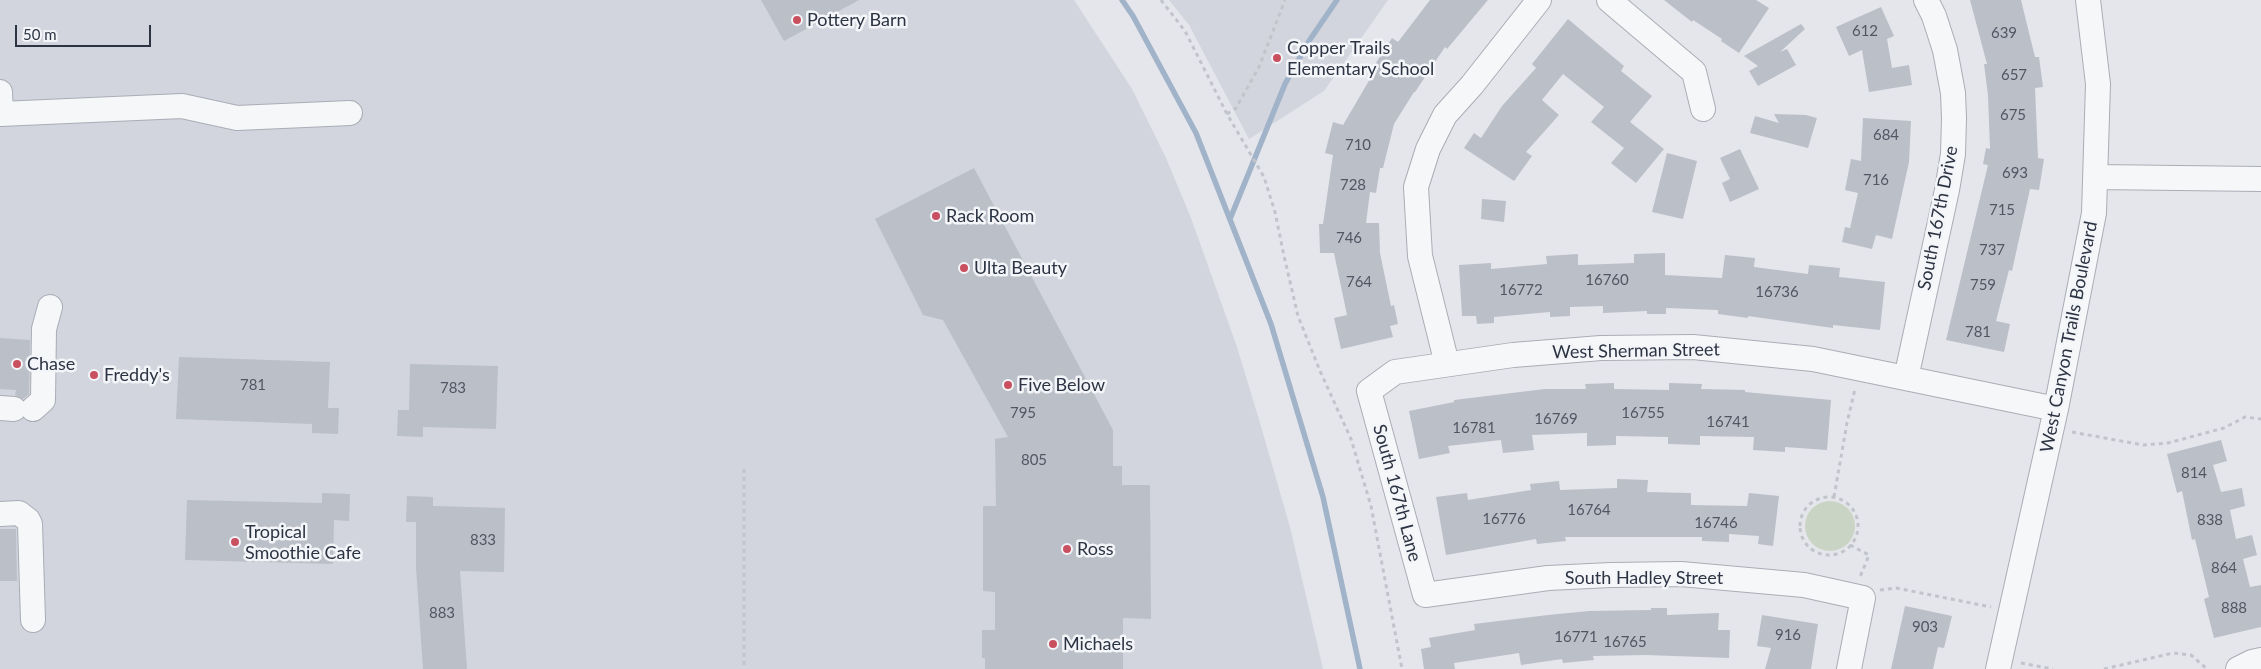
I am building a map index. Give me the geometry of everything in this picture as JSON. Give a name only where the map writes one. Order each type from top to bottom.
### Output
[{"type":"street","points":[[1447,364],[1420,256],[1416,187],[1428,149],[1445,115],[1472,85],[1539,0]]},
{"type":"street","points":[[1609,0],[1694,72],[1703,109]]},
{"type":"street","name":"South 167th Drive","points":[[1906,378],[1947,190],[1953,145],[1952,93],[1945,50],[1934,16],[1926,0]]},
{"type":"street","name":"West Canyon Trails Boulevard","points":[[2000,663],[2054,419],[2094,213],[2098,84],[2088,0]]},
{"type":"street","points":[[0,107],[182,106],[237,118],[350,113]]},
{"type":"street","points":[[2096,177],[2261,179]]},
{"type":"street","points":[[16,409],[43,400],[44,329],[50,307]]},
{"type":"street","name":"West Sherman Street","points":[[1369,391],[1395,372],[1513,355],[1601,348],[1693,347],[1813,359],[1906,378],[2054,419]]},
{"type":"street","name":"South 167th Lane","points":[[1369,391],[1425,595]]},
{"type":"street","points":[[0,514],[19,513],[30,524],[34,620]]},
{"type":"street","name":"South Hadley Street","points":[[1425,595],[1548,578],[1681,574],[1804,585],[1866,585]]},
{"type":"street","points":[[1849,669],[1866,585]]},
{"type":"street","points":[[2238,669],[2261,660]]},
{"type":"path","points":[[1161,0],[1185,31],[1227,114],[1264,177],[1275,212],[1298,316],[1320,371],[1351,439],[1371,506],[1402,669]]},
{"type":"path","points":[[1227,114],[1236,108],[1255,75],[1284,0]]},
{"type":"path","points":[[1834,497],[1858,368]]},
{"type":"path","points":[[2054,419],[2143,445],[2168,443],[2224,428],[2245,417],[2261,419]]},
{"type":"path","points":[[744,469],[744,669]]},
{"type":"path","points":[[1824,497],[1834,497],[1843,500],[1856,514],[1858,532],[1850,545],[1840,552],[1821,553],[1806,542],[1801,534],[1800,524],[1808,506],[1824,497]]},
{"type":"path","points":[[1850,545],[1869,555],[1866,585],[1876,592],[1884,588],[1896,588],[2011,612]]},
{"type":"path","points":[[2104,669],[2173,653],[2191,655],[2207,669]]},
{"type":"path","points":[[2000,663],[2053,669]]},
{"type":"shaded area","points":[[0,0],[1074,0],[1132,89],[1166,158],[1191,218],[1237,347],[1260,423],[1290,527],[1323,669],[0,669]]},
{"type":"shaded area","name":"Copper Trails Elementary School","points":[[1169,0],[1388,0],[1324,91],[1249,139],[1189,25]]},
{"type":"green space","points":[[1830,501],[1844,505],[1851,512],[1855,526],[1851,540],[1844,547],[1830,551],[1816,547],[1809,540],[1805,526],[1809,512],[1816,505]]},
{"type":"building","name":"Pottery Barn","points":[[761,0],[859,0],[784,41]]},
{"type":"building","points":[[1430,0],[1488,0],[1447,49],[1445,47],[1394,124],[1383,168],[1380,168],[1376,193],[1370,192],[1366,223],[1379,223],[1380,253],[1391,306],[1394,305],[1398,324],[1390,326],[1393,337],[1341,349],[1334,318],[1347,315],[1334,253],[1320,253],[1319,224],[1323,224],[1333,155],[1325,153],[1333,122],[1343,125],[1377,67],[1374,66],[1392,38],[1398,42]]},
{"type":"building","points":[[1664,0],[1756,0],[1769,8],[1739,53],[1721,41],[1722,39],[1693,20],[1692,22]]},
{"type":"building","points":[[1970,0],[2021,0],[2035,57],[2039,57],[2043,87],[2035,88],[2038,158],[2044,159],[2039,190],[2030,189],[2012,271],[2009,270],[1996,321],[2010,324],[2004,352],[1946,340],[1988,165],[1983,164],[1986,148],[1990,149],[1988,95],[1984,64],[1987,64]]},
{"type":"building","points":[[1881,7],[1894,36],[1887,39],[1892,68],[1909,65],[1912,85],[1869,92],[1862,50],[1849,56],[1836,27]]},
{"type":"building","points":[[1568,19],[1624,66],[1621,71],[1652,96],[1630,122],[1664,149],[1636,183],[1611,163],[1624,148],[1591,122],[1604,107],[1563,74],[1542,100],[1559,115],[1526,152],[1532,156],[1514,181],[1464,148],[1474,133],[1481,138],[1502,106],[1536,68],[1532,64]]},
{"type":"building","points":[[1801,24],[1805,29],[1780,52],[1787,49],[1796,65],[1758,86],[1749,71],[1758,66],[1744,56]]},
{"type":"building","points":[[1774,114],[1806,115],[1817,118],[1808,148],[1750,133],[1755,116],[1779,123]]},
{"type":"building","points":[[1863,118],[1911,121],[1909,162],[1892,239],[1876,235],[1872,249],[1842,242],[1845,227],[1850,228],[1858,193],[1845,190],[1851,159],[1861,161]]},
{"type":"building","points":[[1740,149],[1759,189],[1730,202],[1722,183],[1730,179],[1720,158]]},
{"type":"building","points":[[1667,153],[1697,161],[1683,219],[1652,212]]},
{"type":"building","points":[[974,168],[1113,430],[1113,466],[1122,466],[1122,485],[1150,485],[1151,619],[1123,618],[1123,669],[985,669],[985,658],[982,658],[982,630],[995,630],[995,592],[983,591],[983,506],[996,506],[995,439],[1008,437],[943,320],[923,315],[875,219]]},
{"type":"building","points":[[1482,199],[1506,201],[1504,222],[1481,219]]},
{"type":"building","points":[[1665,253],[1665,275],[1722,278],[1725,255],[1755,258],[1754,267],[1808,274],[1809,265],[1840,268],[1839,277],[1885,282],[1880,330],[1833,325],[1833,328],[1748,316],[1748,318],[1718,314],[1718,310],[1666,308],[1666,314],[1647,314],[1647,311],[1603,313],[1603,306],[1570,307],[1570,316],[1550,317],[1550,312],[1494,317],[1494,323],[1477,324],[1476,316],[1462,316],[1459,265],[1491,263],[1491,269],[1547,264],[1546,256],[1578,254],[1578,265],[1634,263],[1634,254]]},
{"type":"building","name":"Chase","points":[[0,338],[30,340],[29,394],[23,399],[15,395],[16,390],[0,389]]},
{"type":"building","points":[[179,357],[330,362],[328,408],[339,408],[338,434],[312,433],[312,424],[176,419]]},
{"type":"building","points":[[410,364],[498,366],[496,429],[423,427],[423,437],[397,436],[398,410],[409,410]]},
{"type":"building","points":[[1614,383],[1614,389],[1669,390],[1669,383],[1702,384],[1701,389],[1745,390],[1745,392],[1831,400],[1827,450],[1785,447],[1785,452],[1753,450],[1754,437],[1700,436],[1700,445],[1668,444],[1668,437],[1616,436],[1616,445],[1587,446],[1587,433],[1532,435],[1534,450],[1503,453],[1501,440],[1448,446],[1450,453],[1419,459],[1409,411],[1454,402],[1454,400],[1545,389],[1586,389],[1585,384]]},
{"type":"building","points":[[2221,440],[2227,461],[2213,465],[2221,492],[2242,488],[2245,506],[2230,510],[2236,539],[2252,535],[2257,555],[2243,559],[2250,587],[2261,585],[2261,627],[2214,638],[2204,599],[2209,597],[2195,539],[2192,540],[2182,491],[2177,493],[2167,454]]},
{"type":"building","points":[[1617,479],[1648,480],[1647,492],[1691,493],[1691,505],[1747,506],[1749,493],[1779,496],[1773,546],[1758,544],[1759,536],[1729,534],[1729,542],[1702,541],[1702,537],[1565,537],[1566,541],[1537,544],[1536,539],[1446,555],[1436,497],[1467,493],[1468,500],[1531,490],[1530,484],[1559,481],[1560,490],[1617,488]]},
{"type":"building","points":[[322,493],[350,494],[349,521],[334,520],[333,564],[185,560],[187,500],[322,503]]},
{"type":"building","points":[[407,496],[433,497],[433,506],[505,508],[504,572],[460,571],[467,669],[423,669],[416,568],[416,522],[406,522]]},
{"type":"building","points":[[0,529],[16,529],[17,581],[0,581]]},
{"type":"building","points":[[1905,606],[1952,616],[1944,648],[1938,647],[1933,669],[1891,669]]},
{"type":"building","points":[[1651,608],[1667,608],[1667,615],[1719,613],[1718,630],[1730,630],[1729,658],[1646,655],[1593,656],[1594,660],[1563,663],[1562,659],[1521,665],[1519,653],[1454,663],[1455,669],[1424,669],[1421,649],[1431,647],[1429,638],[1475,630],[1474,624],[1589,611],[1651,610]]},
{"type":"building","points":[[1762,615],[1818,624],[1811,669],[1765,669],[1771,648],[1757,646]]},
{"type":"waterway","points":[[1122,0],[1133,16],[1196,133],[1271,324],[1323,497],[1360,669]]},
{"type":"waterway","points":[[1230,219],[1285,84],[1309,41],[1337,0]]},
{"type":"place","name":"Pottery Barn","points":[[797,20]]},
{"type":"place","name":"Copper Trails Elementary School","points":[[1277,58]]},
{"type":"place","name":"Rack Room","points":[[936,216]]},
{"type":"place","name":"Ulta Beauty","points":[[964,268]]},
{"type":"place","name":"Chase","points":[[17,364]]},
{"type":"place","name":"Freddy's","points":[[94,375]]},
{"type":"place","name":"Five Below","points":[[1008,385]]},
{"type":"place","name":"Tropical Smoothie Cafe","points":[[235,542]]},
{"type":"place","name":"Ross","points":[[1067,549]]},
{"type":"place","name":"Michaels","points":[[1053,644]]}]
